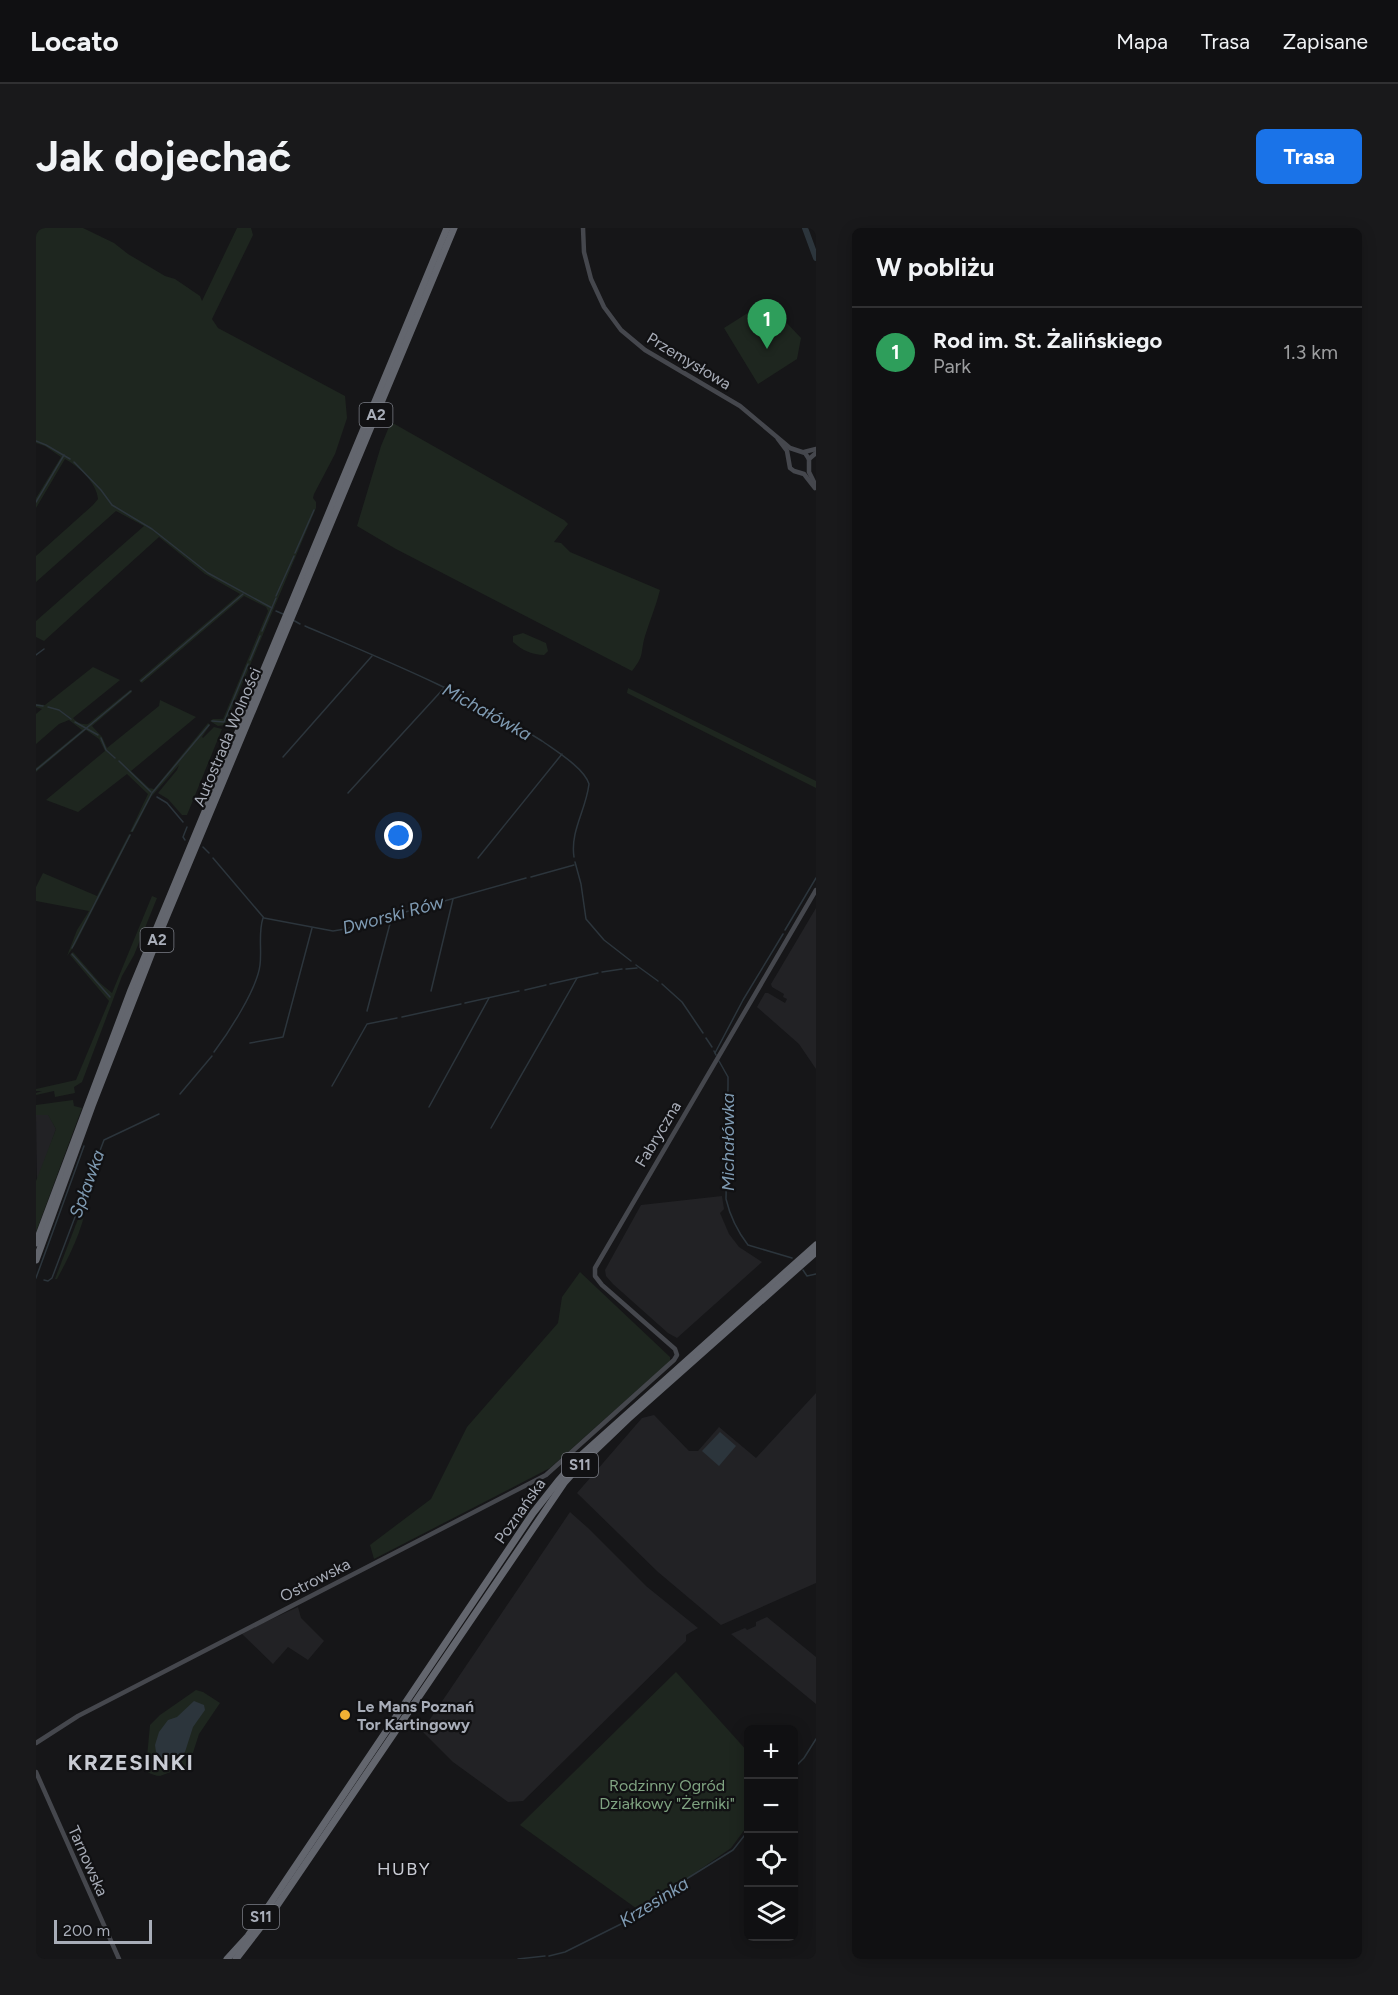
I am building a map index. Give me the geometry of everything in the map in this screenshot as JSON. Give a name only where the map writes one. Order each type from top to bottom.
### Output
[{"type":"highway","name":"Autostrada Wolności","points":[[295,601],[447,228]]},
{"type":"highway","name":"Autostrada Wolności","points":[[36,1243],[131,990],[454,228]]},
{"type":"highway","name":"Autostrada Wolności","points":[[36,1260],[92,1106],[286,622]]},
{"type":"highway","name":"Poznańska","points":[[372,1759],[533,1513],[578,1458],[816,1245]]},
{"type":"highway","name":"Poznańska","points":[[372,1759],[564,1483],[628,1419],[816,1252]]},
{"type":"highway","points":[[546,1488],[559,1480]]},
{"type":"highway","points":[[505,1556],[510,1540]]},
{"type":"highway","name":"S11","points":[[227,1959],[248,1936],[372,1759]]},
{"type":"highway","name":"S11","points":[[236,1959],[273,1912],[372,1759]]},
{"type":"street","name":"Przemysłowa","points":[[582,228],[584,252],[591,279],[604,307],[621,330],[655,357],[736,402],[796,451]]},
{"type":"street","name":"Przemysłowa","points":[[777,436],[788,458]]},
{"type":"street","points":[[816,451],[796,451],[788,458],[788,465],[791,469],[800,472],[816,488]]},
{"type":"street","points":[[816,451],[809,459],[808,466],[816,488]]},
{"type":"street","points":[[804,452],[809,459]]},
{"type":"street","points":[[800,472],[808,466]]},
{"type":"street","name":"Fabryczna","points":[[664,1370],[677,1356],[675,1349],[598,1281],[595,1268],[816,891]]},
{"type":"street","name":"Ostrowska","points":[[36,1743],[78,1716],[546,1475],[664,1370]]},
{"type":"street","name":"Tarnowska","points":[[36,1772],[119,1959]]},
{"type":"shaded area","points":[[816,908],[816,1069],[799,1044],[757,1007],[765,993],[785,1003],[787,999],[783,997],[784,994],[771,984]]},
{"type":"shaded area","points":[[48,1114],[56,1129],[37,1182],[36,1115]]},
{"type":"shaded area","points":[[722,1196],[724,1209],[720,1213],[729,1234],[739,1247],[762,1262],[677,1338],[668,1333],[613,1284],[606,1276],[605,1270],[641,1205]]},
{"type":"shaded area","points":[[816,1393],[816,1583],[721,1625],[658,1572],[577,1493],[642,1418],[654,1415],[689,1451],[698,1451],[719,1427],[756,1458]]},
{"type":"shaded area","points":[[720,1432],[736,1446],[719,1466],[702,1451]]},
{"type":"shaded area","points":[[570,1512],[646,1586],[698,1628],[686,1635],[686,1641],[523,1801],[508,1802],[453,1762],[422,1731]]},
{"type":"shaded area","points":[[298,1607],[301,1618],[324,1641],[308,1660],[288,1647],[273,1664],[241,1633]]},
{"type":"shaded area","points":[[767,1617],[816,1657],[816,1704],[731,1634],[756,1626],[756,1622]]},
{"type":"shaded area","points":[[194,1701],[204,1705],[205,1710],[193,1727],[185,1752],[175,1762],[164,1760],[156,1752],[155,1745],[159,1732],[168,1720],[177,1717]]},
{"type":"green space","points":[[36,228],[83,228],[114,243],[165,276],[175,279],[200,296],[202,301],[237,228],[251,228],[253,235],[212,319],[218,328],[345,396],[347,418],[335,454],[314,494],[316,508],[225,725],[218,726],[210,721],[223,719],[268,611],[266,607],[244,596],[142,683],[139,680],[240,594],[205,574],[159,537],[44,641],[36,637],[36,621],[144,526],[116,511],[36,582],[36,556],[98,499],[94,487],[86,476],[65,459],[36,508],[36,498],[61,457],[36,443]]},
{"type":"green space","points":[[762,300],[766,301],[801,338],[797,359],[758,384],[724,328],[754,309],[754,306]]},
{"type":"green space","points":[[391,422],[564,520],[568,524],[554,542],[561,543],[570,552],[660,590],[645,636],[641,657],[632,671],[396,549],[357,526],[381,446]]},
{"type":"green space","points":[[523,633],[546,643],[548,651],[544,655],[531,653],[513,642],[513,636]]},
{"type":"green space","points":[[93,667],[120,680],[73,718],[77,722],[88,724],[130,690],[132,692],[92,726],[102,737],[107,748],[159,706],[160,700],[196,717],[131,771],[149,788],[154,789],[208,723],[210,725],[203,738],[214,727],[222,729],[187,815],[182,815],[168,799],[158,793],[179,765],[151,797],[133,832],[130,832],[148,794],[127,774],[78,812],[46,800],[105,751],[99,739],[86,730],[36,772],[36,768],[82,730],[69,720],[59,724],[36,744],[36,714],[42,709],[36,707],[36,704],[45,705]]},
{"type":"green space","points":[[628,688],[816,781],[816,788],[627,693]]},
{"type":"green space","points":[[129,834],[131,835],[75,945],[67,956],[77,930],[89,911],[36,901],[36,887],[43,873],[97,896]]},
{"type":"green space","points":[[152,896],[157,898],[134,955],[122,976],[82,1082],[74,1087],[75,1093],[55,1097],[54,1091],[36,1095],[42,1091],[36,1091],[36,1089],[76,1080],[109,1001],[70,955],[73,952],[100,983],[112,993]]},
{"type":"green space","points":[[73,1100],[74,1106],[82,1108],[36,1232],[36,1181],[56,1129],[48,1115],[36,1115],[36,1105]]},
{"type":"green space","points":[[88,1193],[77,1238],[55,1279]]},
{"type":"green space","points":[[580,1272],[670,1357],[670,1361],[550,1468],[374,1559],[370,1545],[431,1499],[467,1427],[558,1323],[562,1297]]},
{"type":"green space","name":"Rodzinny Ogród Działkowy \"Żerniki\"","points":[[676,1672],[744,1748],[744,1830],[731,1848],[640,1911],[520,1825]]},
{"type":"green space","points":[[196,1690],[220,1703],[199,1734],[189,1765],[160,1776],[147,1772],[138,1762],[147,1757],[150,1725],[160,1715]]},
{"type":"waterway","points":[[805,228],[816,258]]},
{"type":"waterway","name":"Michałówka","points":[[36,441],[70,459]]},
{"type":"waterway","points":[[36,502],[64,455]]},
{"type":"waterway","name":"Michałówka","points":[[74,462],[112,505],[152,529],[208,573],[272,608]]},
{"type":"waterway","points":[[295,553],[314,510]]},
{"type":"waterway","points":[[276,596],[294,556]]},
{"type":"waterway","points":[[141,681],[243,594]]},
{"type":"waterway","points":[[262,631],[276,598]]},
{"type":"waterway","name":"Michałówka","points":[[276,611],[283,614]]},
{"type":"waterway","name":"Michałówka","points":[[293,620],[300,624]]},
{"type":"waterway","name":"Michałówka","points":[[305,626],[427,679],[485,708],[542,741],[576,766],[589,784],[574,838],[574,857]]},
{"type":"waterway","points":[[250,660],[260,636]]},
{"type":"waterway","points":[[36,655],[44,649]]},
{"type":"waterway","points":[[283,757],[372,656]]},
{"type":"waterway","points":[[212,721],[224,722],[248,664]]},
{"type":"waterway","points":[[348,793],[445,687]]},
{"type":"waterway","name":"Dworski Rów","points":[[36,770],[131,691]]},
{"type":"waterway","name":"Dworski Rów","points":[[36,705],[43,706]]},
{"type":"waterway","name":"Dworski Rów","points":[[48,707],[59,710],[71,719]]},
{"type":"waterway","name":"Dworski Rów","points":[[75,722],[98,735]]},
{"type":"waterway","points":[[132,831],[152,793],[209,725]]},
{"type":"waterway","name":"Dworski Rów","points":[[101,738],[106,750],[115,758]]},
{"type":"waterway","points":[[478,858],[562,754]]},
{"type":"waterway","name":"Dworski Rów","points":[[119,761],[151,792]]},
{"type":"waterway","name":"Dworski Rów","points":[[157,797],[167,803],[183,822]]},
{"type":"waterway","name":"Dworski Rów","points":[[185,840],[183,837],[187,827]]},
{"type":"waterway","points":[[72,948],[130,835]]},
{"type":"waterway","name":"Dworski Rów","points":[[203,847],[209,853]]},
{"type":"waterway","name":"Dworski Rów","points":[[213,858],[264,918],[333,931],[526,878]]},
{"type":"waterway","name":"Michałówka","points":[[575,862],[586,919],[604,940],[631,961]]},
{"type":"waterway","name":"Dworski Rów","points":[[531,877],[574,865]]},
{"type":"waterway","points":[[785,930],[816,878]]},
{"type":"waterway","points":[[431,991],[453,899]]},
{"type":"waterway","points":[[367,1011],[392,916]]},
{"type":"waterway","name":"Spławka","points":[[214,1052],[242,1010],[254,986],[260,965],[263,918]]},
{"type":"waterway","points":[[250,1043],[283,1037],[312,928]]},
{"type":"waterway","points":[[715,1053],[743,1000],[783,934]]},
{"type":"waterway","points":[[72,954],[110,997]]},
{"type":"waterway","name":"Michałówka","points":[[636,965],[658,981]]},
{"type":"waterway","points":[[626,969],[637,968]]},
{"type":"waterway","points":[[602,972],[622,969]]},
{"type":"waterway","points":[[550,984],[598,973]]},
{"type":"waterway","points":[[491,1128],[577,978]]},
{"type":"waterway","name":"Michałówka","points":[[662,984],[682,1002],[703,1033]]},
{"type":"waterway","points":[[525,990],[546,985]]},
{"type":"waterway","points":[[465,1003],[519,991]]},
{"type":"waterway","points":[[429,1107],[489,998]]},
{"type":"waterway","points":[[402,1017],[461,1004]]},
{"type":"waterway","points":[[332,1086],[367,1024],[397,1018]]},
{"type":"waterway","name":"Michałówka","points":[[706,1038],[712,1047]]},
{"type":"waterway","name":"Michałówka","points":[[714,1051],[716,1055]]},
{"type":"waterway","name":"Spławka","points":[[180,1094],[212,1056]]},
{"type":"waterway","name":"Michałówka","points":[[719,1061],[728,1077],[726,1199],[730,1212],[748,1245],[792,1258]]},
{"type":"waterway","name":"Spławka","points":[[44,1280],[48,1281],[52,1278],[104,1140],[159,1114]]},
{"type":"waterway","points":[[36,1278],[84,1146]]},
{"type":"waterway","name":"Michałówka","points":[[803,1270],[807,1276],[816,1274]]},
{"type":"waterway","name":"Krzesinka","points":[[798,1764],[816,1739]]},
{"type":"waterway","name":"Krzesinka","points":[[549,1956],[565,1952],[635,1917],[688,1878],[733,1850],[746,1833]]},
{"type":"waterway","name":"Krzesinka","points":[[518,1959],[545,1956]]},
{"type":"place","name":"Rod im. St. Żalińskiego","points":[[767,349]]},
{"type":"place","name":"Le Mans Poznań Tor Kartingowy","points":[[345,1715]]},
{"type":"district","name":"KRZESINKI","points":[[131,1762]]},
{"type":"district","name":"HUBY","points":[[404,1869]]}]
